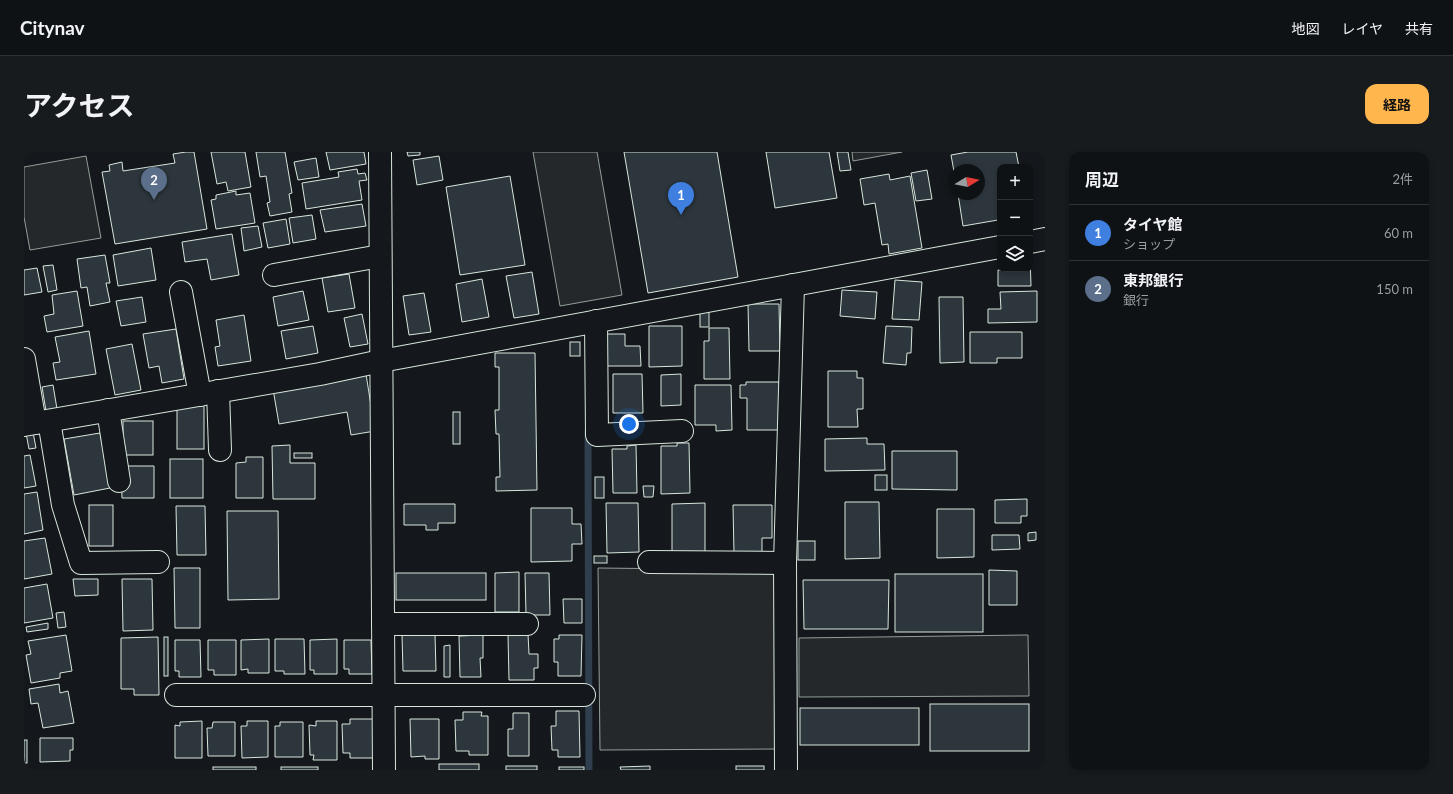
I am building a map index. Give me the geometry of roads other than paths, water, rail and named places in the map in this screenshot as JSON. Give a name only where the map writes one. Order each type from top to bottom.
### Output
[{"type":"street","points":[[380,152],[384,770]]},
{"type":"street","points":[[1033,241],[1045,239]]},
{"type":"street","points":[[36,423],[320,374],[381,361],[997,248]]},
{"type":"street","points":[[274,275],[380,256]]},
{"type":"street","points":[[786,770],[785,563],[793,285]]},
{"type":"street","points":[[181,292],[209,393],[220,450]]},
{"type":"street","points":[[596,321],[597,435],[682,431]]},
{"type":"street","points":[[24,359],[36,423],[81,564],[158,562]]},
{"type":"street","points":[[108,410],[119,481]]},
{"type":"street","points":[[649,562],[785,563]]},
{"type":"street","points":[[383,624],[527,624]]},
{"type":"street","points":[[176,695],[584,695]]},
{"type":"waterway","points":[[588,432],[589,770]]},
{"type":"place","name":"東邦銀行","points":[[154,200]]},
{"type":"place","name":"タイヤ館","points":[[681,215]]}]
